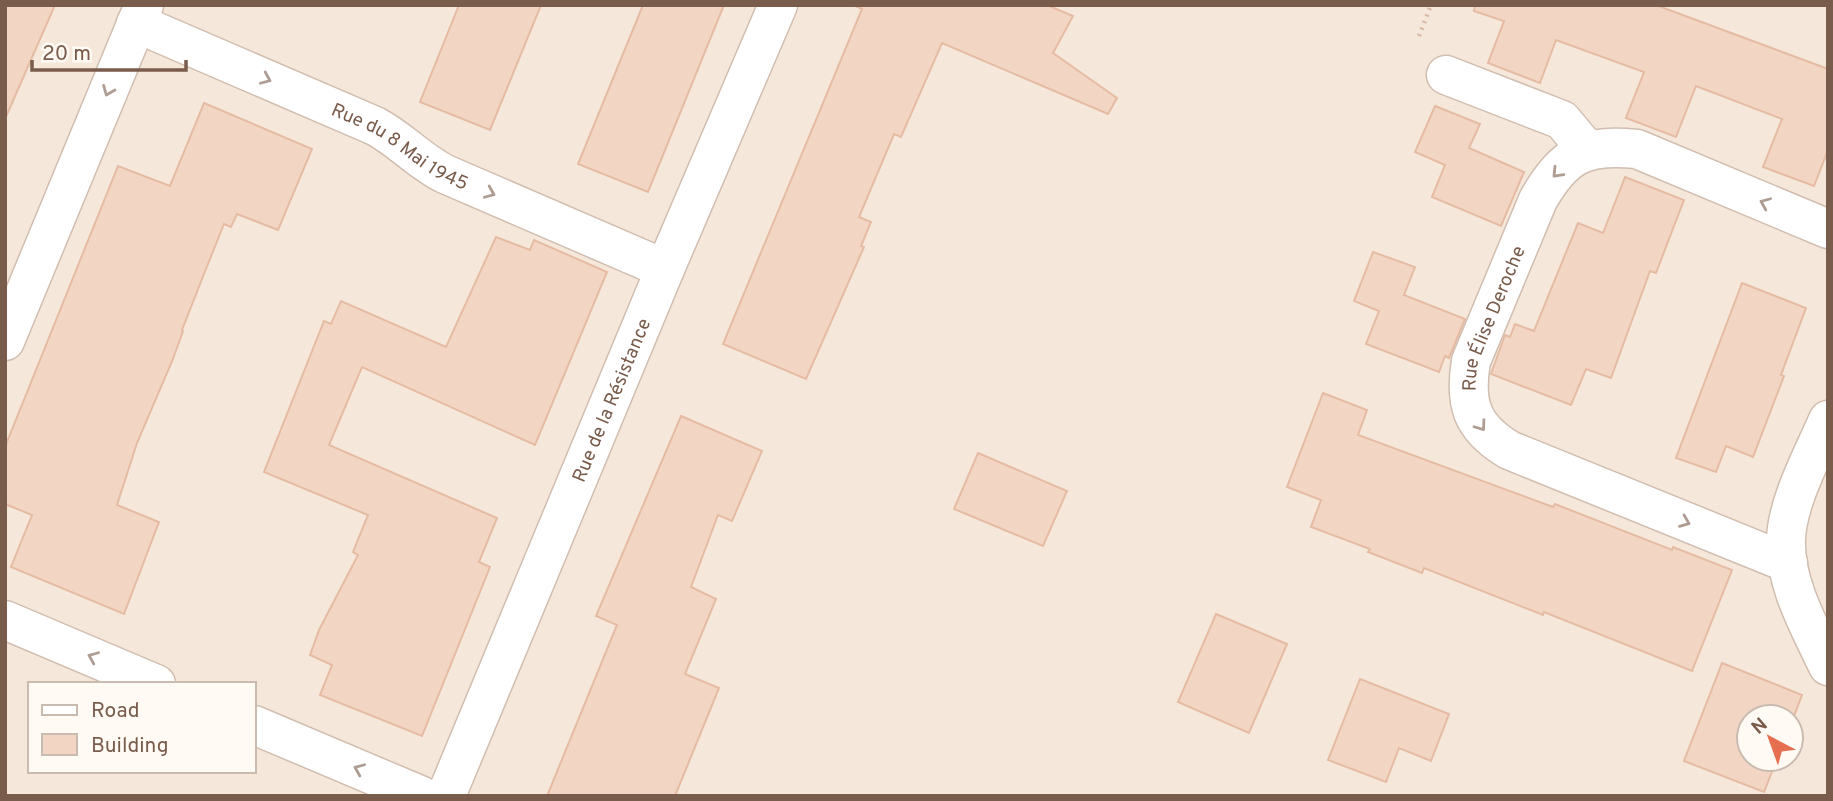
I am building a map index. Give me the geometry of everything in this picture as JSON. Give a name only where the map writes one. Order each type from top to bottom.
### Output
[{"type":"street","name":"Rue de la Résistance","points":[[446,796],[665,268],[778,5]]},
{"type":"street","name":"Rue du 8 Mai 1945","points":[[5,341],[140,14],[375,126],[429,166],[445,174],[665,268]]},
{"type":"street","points":[[1446,75],[1562,120],[1587,150],[1606,146],[1637,149],[1828,229]]},
{"type":"street","name":"Rue Élise Deroche","points":[[1587,150],[1570,160],[1550,178],[1538,200],[1471,361],[1467,387],[1470,409],[1481,428],[1508,450],[1788,563]]},
{"type":"street","points":[[1828,420],[1794,502],[1786,536],[1788,563],[1801,610],[1828,666]]},
{"type":"street","points":[[5,620],[151,682]]},
{"type":"street","points":[[256,726],[422,796]]},
{"type":"shaded area","points":[[5,5],[1828,5],[1828,796],[5,796]]},
{"type":"building","points":[[5,5],[55,5],[5,119]]},
{"type":"building","points":[[459,5],[541,5],[490,130],[420,102]]},
{"type":"building","points":[[643,5],[724,5],[648,192],[578,164]]},
{"type":"building","points":[[853,5],[1047,5],[1073,16],[1053,53],[1117,98],[1108,114],[942,43],[901,137],[894,134],[859,217],[871,222],[861,246],[864,247],[806,379],[723,344],[862,9]]},
{"type":"building","points":[[1475,5],[1656,5],[1828,69],[1828,150],[1814,186],[1763,167],[1782,119],[1696,86],[1676,137],[1626,118],[1644,72],[1556,40],[1540,83],[1488,63],[1504,21],[1474,11]]},
{"type":"building","points":[[204,103],[312,149],[278,230],[237,214],[231,227],[224,224],[173,359],[137,443],[117,505],[159,522],[124,614],[11,567],[32,515],[5,504],[5,447],[118,166],[170,186]]},
{"type":"building","points":[[1435,106],[1480,124],[1469,148],[1524,172],[1501,226],[1432,197],[1445,165],[1415,152]]},
{"type":"building","points":[[1625,177],[1684,200],[1656,273],[1650,271],[1611,378],[1586,369],[1571,405],[1491,374],[1505,335],[1510,337],[1515,324],[1534,331],[1578,223],[1603,233]]},
{"type":"building","points":[[496,237],[530,250],[534,240],[607,272],[535,445],[362,367],[329,445],[497,518],[479,562],[490,567],[422,736],[320,695],[332,665],[310,655],[319,630],[358,555],[353,552],[368,515],[264,472],[324,321],[331,324],[341,301],[446,347]]},
{"type":"building","points":[[1373,252],[1415,267],[1404,295],[1465,319],[1449,358],[1445,356],[1439,372],[1366,344],[1379,311],[1354,301]]},
{"type":"building","points":[[1742,283],[1806,308],[1753,457],[1726,446],[1716,472],[1676,458]]},
{"type":"building","points":[[1323,393],[1367,410],[1358,435],[1732,570],[1692,671],[1424,568],[1422,573],[1368,552],[1370,549],[1311,527],[1321,500],[1287,487]]},
{"type":"building","points":[[681,416],[762,451],[732,521],[718,515],[691,587],[716,599],[685,674],[719,688],[675,796],[547,796],[617,625],[596,616]]},
{"type":"building","points":[[978,453],[1067,491],[1043,546],[954,509]]},
{"type":"building","points":[[1216,614],[1287,644],[1249,733],[1178,702]]},
{"type":"building","points":[[1722,663],[1802,695],[1799,703],[1735,703],[1735,773],[1771,773],[1764,792],[1684,761]]},
{"type":"building","points":[[1360,679],[1449,714],[1431,761],[1399,748],[1386,782],[1328,760]]}]
